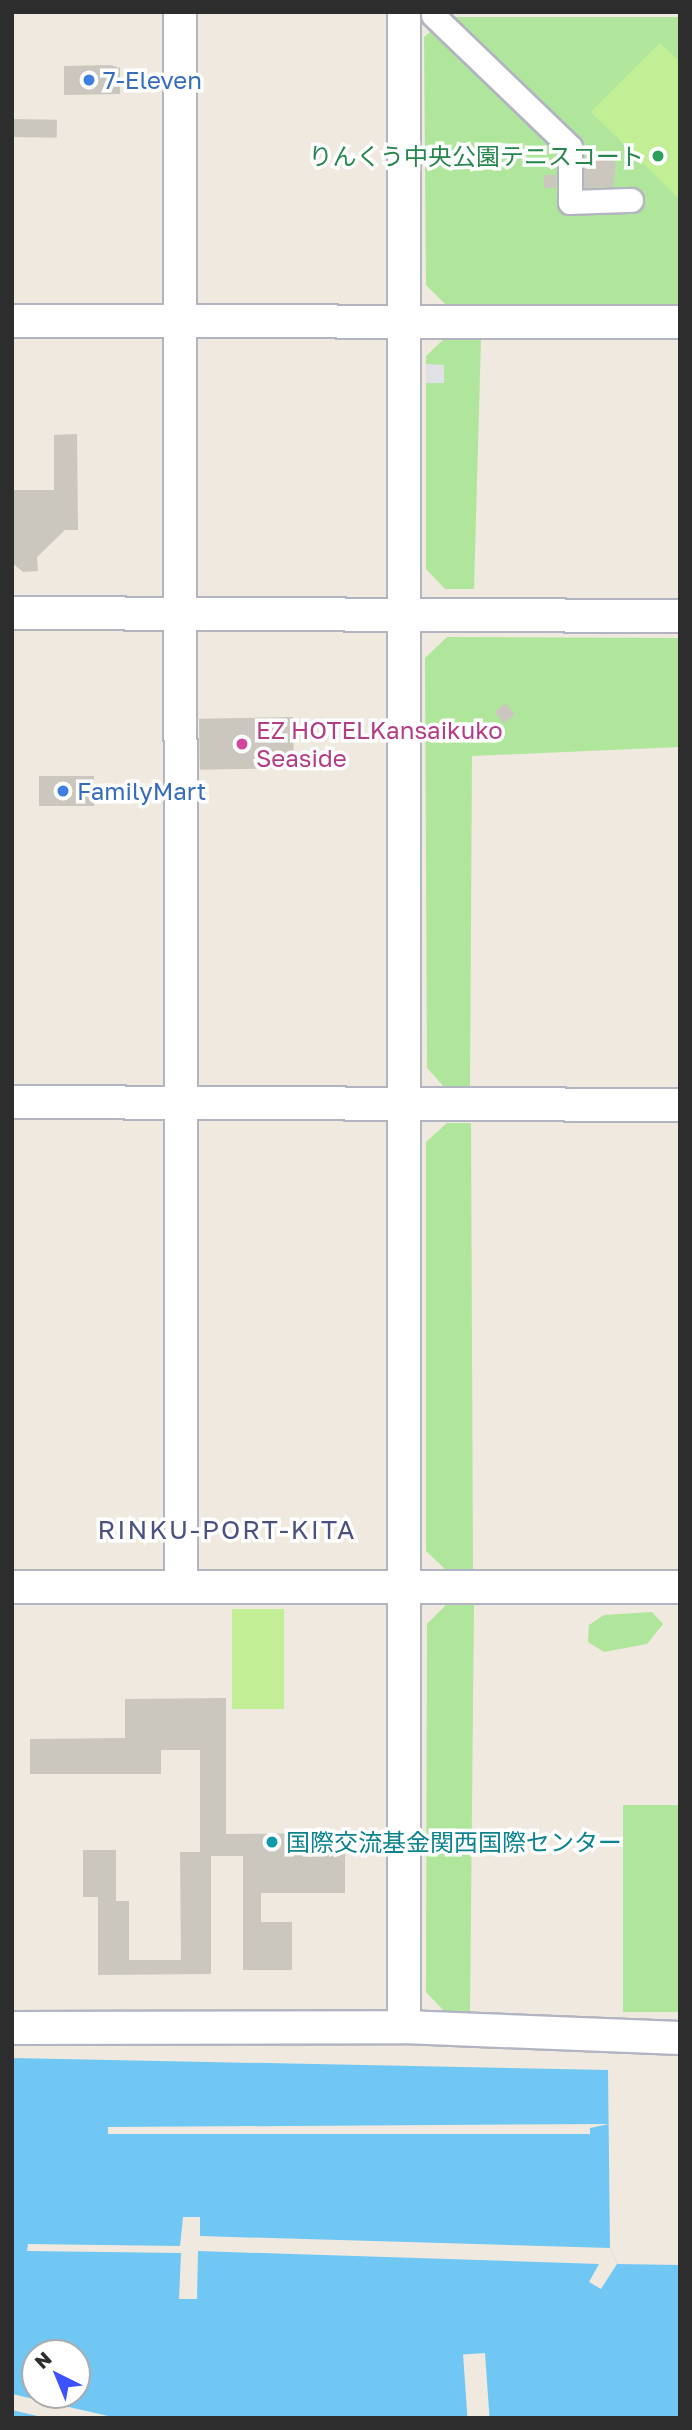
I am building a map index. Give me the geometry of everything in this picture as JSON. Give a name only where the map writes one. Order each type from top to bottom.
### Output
[{"type":"street","points":[[180,12],[181,1586]]},
{"type":"street","points":[[418,13],[570,147],[570,202],[631,200]]},
{"type":"street","points":[[404,2027],[405,320],[418,13]]},
{"type":"street","points":[[12,321],[680,322]]},
{"type":"street","points":[[12,614],[405,612],[680,616]]},
{"type":"street","points":[[12,1102],[680,1105]]},
{"type":"street","points":[[12,1587],[680,1587]]},
{"type":"street","points":[[12,2028],[404,2027],[680,2038]]},
{"type":"shaded area","points":[[426,364],[444,364],[444,383],[426,383]]},
{"type":"green space","points":[[448,17],[680,17],[680,304],[445,304],[426,285],[424,37]]},
{"type":"green space","name":"りんくう中央公園テニスコート","points":[[660,43],[680,62],[680,200],[591,112]]},
{"type":"green space","points":[[445,338],[481,339],[474,589],[445,589],[426,569],[426,383],[444,383],[444,365],[426,364],[426,356]]},
{"type":"green space","points":[[447,637],[680,638],[680,747],[472,756],[470,1088],[446,1089],[427,1068],[425,658]]},
{"type":"green space","points":[[447,1123],[471,1123],[473,1569],[445,1569],[426,1551],[426,1142]]},
{"type":"green space","points":[[447,1604],[474,1605],[470,2012],[445,2012],[426,1992],[427,1624]]},
{"type":"green space","points":[[232,1609],[284,1609],[284,1709],[232,1709]]},
{"type":"green space","points":[[652,1612],[663,1624],[647,1644],[604,1652],[588,1642],[589,1625],[604,1615]]},
{"type":"green space","points":[[623,1805],[680,1805],[680,2012],[623,2012]]},
{"type":"water","points":[[12,2058],[608,2070],[610,2248],[617,2264],[680,2265],[680,2418],[12,2418]]},
{"type":"pier","points":[[609,2124],[590,2128],[590,2134],[108,2134],[108,2127]]},
{"type":"pier","points":[[183,2217],[200,2217],[200,2236],[610,2248],[617,2264],[601,2289],[589,2282],[599,2264],[198,2251],[197,2299],[179,2299],[181,2253],[27,2251],[28,2244],[180,2246]]},
{"type":"pier","points":[[485,2353],[490,2418],[467,2418],[463,2355]]},
{"type":"pier","points":[[12,2394],[21,2396],[21,2409],[78,2409],[117,2418],[46,2418],[12,2410]]},
{"type":"building","points":[[110,65],[120,68],[120,94],[64,95],[64,66]]},
{"type":"building","points":[[12,119],[57,120],[57,138],[12,137]]},
{"type":"building","points":[[599,152],[616,163],[613,187],[584,188],[584,157]]},
{"type":"building","points":[[544,175],[556,175],[556,188],[544,188]]},
{"type":"building","points":[[77,434],[78,530],[65,530],[37,557],[38,571],[23,572],[12,563],[12,490],[54,490],[54,435]]},
{"type":"building","points":[[506,703],[515,715],[504,723],[495,711]]},
{"type":"building","name":"EZ HOTELKansaikuko Seaside","points":[[293,717],[294,768],[200,770],[199,719]]},
{"type":"building","points":[[39,776],[94,776],[94,806],[39,806]]},
{"type":"building","name":"国際交流基金関西国際センター","points":[[226,1698],[226,1834],[345,1833],[345,1893],[261,1893],[261,1922],[292,1922],[292,1970],[243,1970],[243,1856],[211,1856],[211,1974],[98,1975],[98,1897],[83,1897],[83,1850],[116,1850],[116,1901],[129,1901],[129,1960],[181,1960],[180,1852],[200,1852],[200,1750],[161,1750],[161,1774],[30,1774],[30,1739],[125,1738],[125,1699]]},
{"type":"place","name":"7-Eleven","points":[[89,80]]},
{"type":"place","name":"りんくう中央公園テニスコート","points":[[658,156]]},
{"type":"place","name":"EZ HOTELKansaikuko Seaside","points":[[242,744]]},
{"type":"place","name":"FamilyMart","points":[[63,791]]},
{"type":"place","name":"国際交流基金関西国際センター","points":[[272,1842]]},
{"type":"district","name":"RINKU-PORT-KITA","points":[[227,1530]]}]
